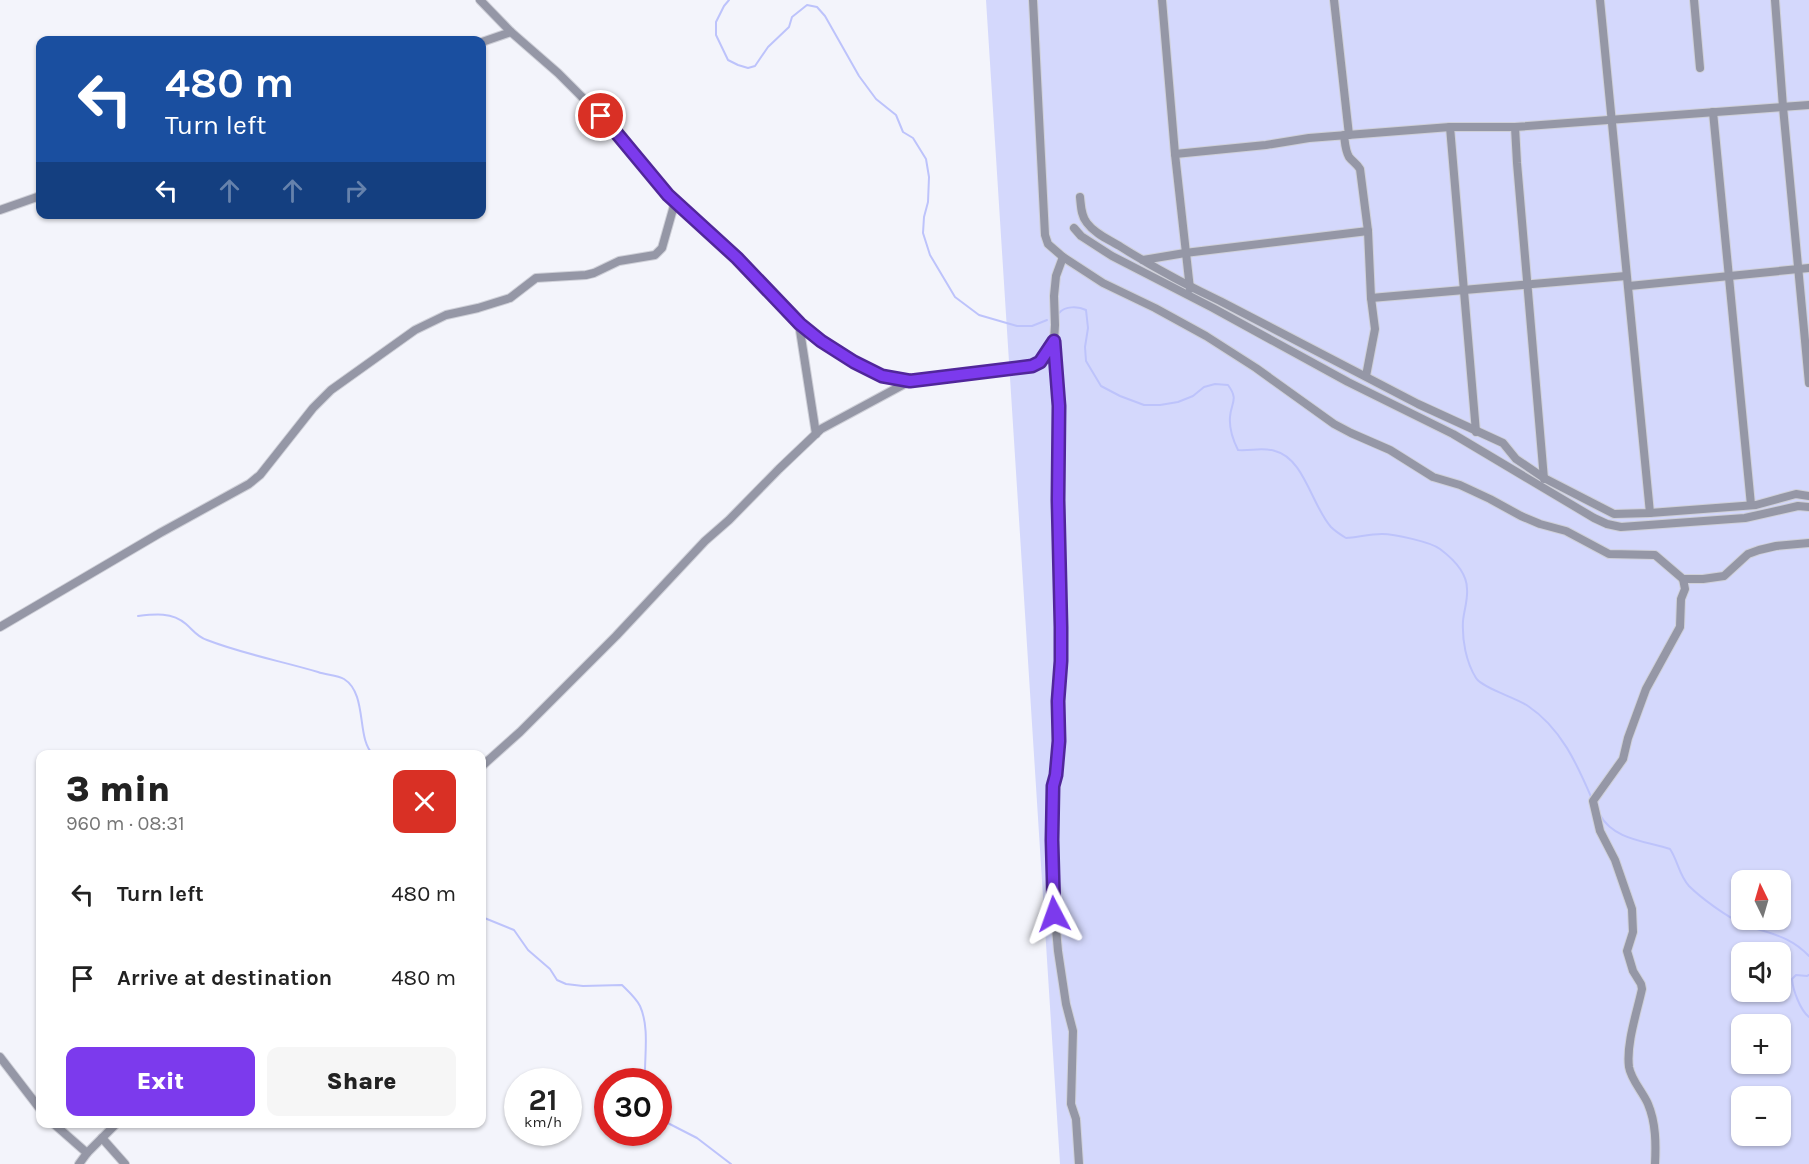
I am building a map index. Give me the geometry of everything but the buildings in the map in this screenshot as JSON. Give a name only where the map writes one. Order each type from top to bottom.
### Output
[{"type":"street","points":[[480,0],[609,124],[675,202],[737,258],[800,324],[821,341],[854,362],[882,376],[910,381],[1032,366],[1040,362],[1054,341]]},
{"type":"street","points":[[1033,0],[1045,235],[1048,244],[1104,283],[1206,336],[1256,368],[1334,424],[1390,450],[1433,477],[1460,485],[1540,524],[1566,531],[1609,554],[1655,555],[1683,579],[1685,589],[1680,627],[1646,689],[1628,738],[1623,759],[1593,801],[1600,831],[1615,860],[1632,909],[1633,932],[1627,951],[1642,989],[1633,1022],[1629,1068],[1651,1114],[1656,1139],[1655,1164]]},
{"type":"street","points":[[1162,0],[1190,292]]},
{"type":"street","points":[[1334,0],[1346,150],[1360,169],[1368,231],[1371,297],[1376,329],[1365,376]]},
{"type":"street","points":[[1600,0],[1650,513]]},
{"type":"street","points":[[1695,0],[1700,68]]},
{"type":"street","points":[[1775,0],[1809,383]]},
{"type":"street","points":[[486,41],[511,32]]},
{"type":"street","points":[[1175,154],[1450,126],[1515,127],[1809,105]]},
{"type":"street","points":[[1713,112],[1751,505]]},
{"type":"street","points":[[1450,126],[1476,432]]},
{"type":"street","points":[[1515,127],[1544,478],[1542,489]]},
{"type":"street","points":[[0,210],[36,197]]},
{"type":"street","points":[[1080,197],[1084,221],[1093,230],[1190,292],[1348,382],[1453,434],[1542,489],[1607,524],[1621,527],[1745,518],[1798,506],[1809,507]]},
{"type":"street","points":[[0,627],[249,484],[260,475],[331,390],[415,330],[446,315],[484,307],[510,298],[536,278],[586,275],[619,261],[655,255],[662,248],[675,202]]},
{"type":"street","points":[[1074,228],[1112,256],[1503,443],[1516,459],[1544,478],[1614,514],[1751,505],[1796,494],[1809,496]]},
{"type":"street","points":[[1143,260],[1368,231]]},
{"type":"street","points":[[1063,256],[1056,276],[1054,297],[1054,341],[1059,406],[1058,500],[1061,627],[1057,708],[1059,741],[1053,786],[1052,864],[1058,951],[1072,1031],[1071,1104],[1076,1119],[1080,1162]]},
{"type":"street","points":[[1629,286],[1809,268]]},
{"type":"street","points":[[1371,297],[1626,276]]},
{"type":"street","points":[[800,324],[816,434]]},
{"type":"street","points":[[486,762],[616,636],[705,541],[816,434],[910,381]]},
{"type":"street","points":[[1415,416],[1418,404]]},
{"type":"street","points":[[1563,499],[1568,490]]},
{"type":"street","points":[[1683,579],[1724,576],[1748,554],[1758,550],[1809,543]]},
{"type":"street","points":[[0,1057],[36,1104]]},
{"type":"street","points":[[58,1128],[87,1154]]},
{"type":"street","points":[[79,1164],[112,1128]]},
{"type":"street","points":[[102,1138],[125,1164]]},
{"type":"shaded area","points":[[986,0],[1809,0],[1809,1164],[1060,1164]]},
{"type":"waterway","points":[[729,0],[716,22],[716,35],[728,60],[748,68],[755,66],[768,47],[789,27],[792,17],[807,5],[817,7],[825,16],[859,76],[876,99],[896,115],[903,132],[913,138],[926,159],[929,177],[928,202],[923,233],[930,255],[955,297],[979,315],[1017,326],[1032,326],[1047,320]]},
{"type":"waterway","points":[[1059,313],[1072,307],[1086,310],[1088,328],[1085,347],[1086,361],[1101,386],[1144,405],[1160,405],[1178,402],[1193,396],[1204,387],[1215,384],[1228,385],[1234,398],[1230,417],[1231,430],[1238,450],[1266,449],[1285,455],[1300,473],[1324,518],[1336,531],[1346,538],[1373,534],[1395,535],[1435,546],[1449,557],[1462,572],[1466,583],[1463,636],[1467,658],[1476,678],[1485,685],[1528,706],[1550,725],[1574,760],[1592,799]]},
{"type":"waterway","points":[[138,616],[157,614],[175,617],[204,639],[344,679],[356,695],[365,738],[370,750]]},
{"type":"waterway","points":[[1600,815],[1613,830],[1622,835],[1670,849],[1689,886],[1722,912],[1743,924],[1793,943],[1809,956]]},
{"type":"waterway","points":[[486,919],[514,930],[528,950],[550,969],[557,980],[566,984],[583,986],[622,985],[636,1000],[643,1015],[645,1068]]},
{"type":"waterway","points":[[1809,975],[1796,975],[1792,979],[1798,999],[1809,1017]]},
{"type":"waterway","points":[[672,1125],[697,1138],[731,1164]]},
{"type":"route","points":[[601,116],[668,195],[755,275],[769,293],[800,324],[821,341],[854,362],[882,376],[910,381],[972,372],[1013,370],[1040,362],[1054,341],[1059,406],[1061,661],[1057,714],[1059,741],[1053,786],[1054,914]]}]
